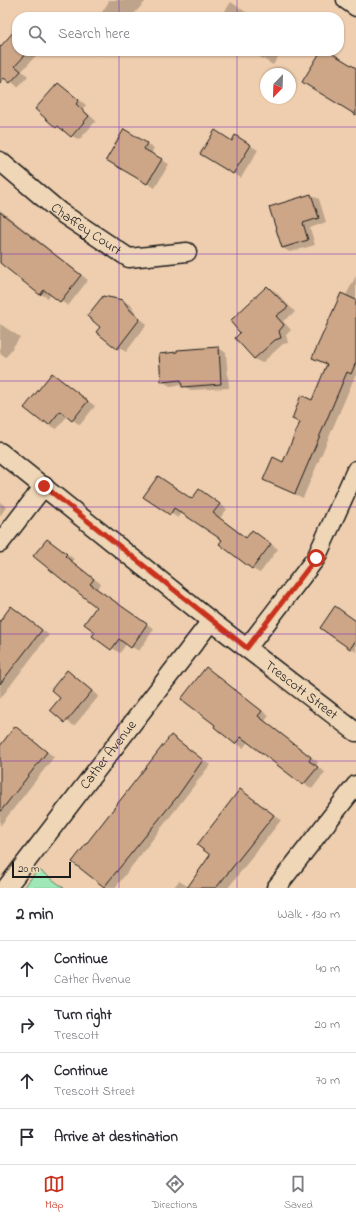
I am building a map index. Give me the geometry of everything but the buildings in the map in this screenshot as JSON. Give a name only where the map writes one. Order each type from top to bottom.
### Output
[{"type":"street","points":[[346,0],[356,7]]},
{"type":"street","name":"Chaffey Court","points":[[0,160],[60,212],[129,258],[187,252]]},
{"type":"street","points":[[0,452],[211,621]]},
{"type":"street","points":[[247,648],[316,558],[356,470]]},
{"type":"street","points":[[0,543],[44,486]]},
{"type":"street","name":"Trescott Street","points":[[211,621],[356,732]]},
{"type":"street","name":"Cather Avenue","points":[[6,888],[211,621]]},
{"type":"street","points":[[276,888],[356,785]]},
{"type":"green space","points":[[38,869],[64,888],[24,888]]},
{"type":"route","points":[[44,486],[211,621],[247,648],[316,558]]}]
